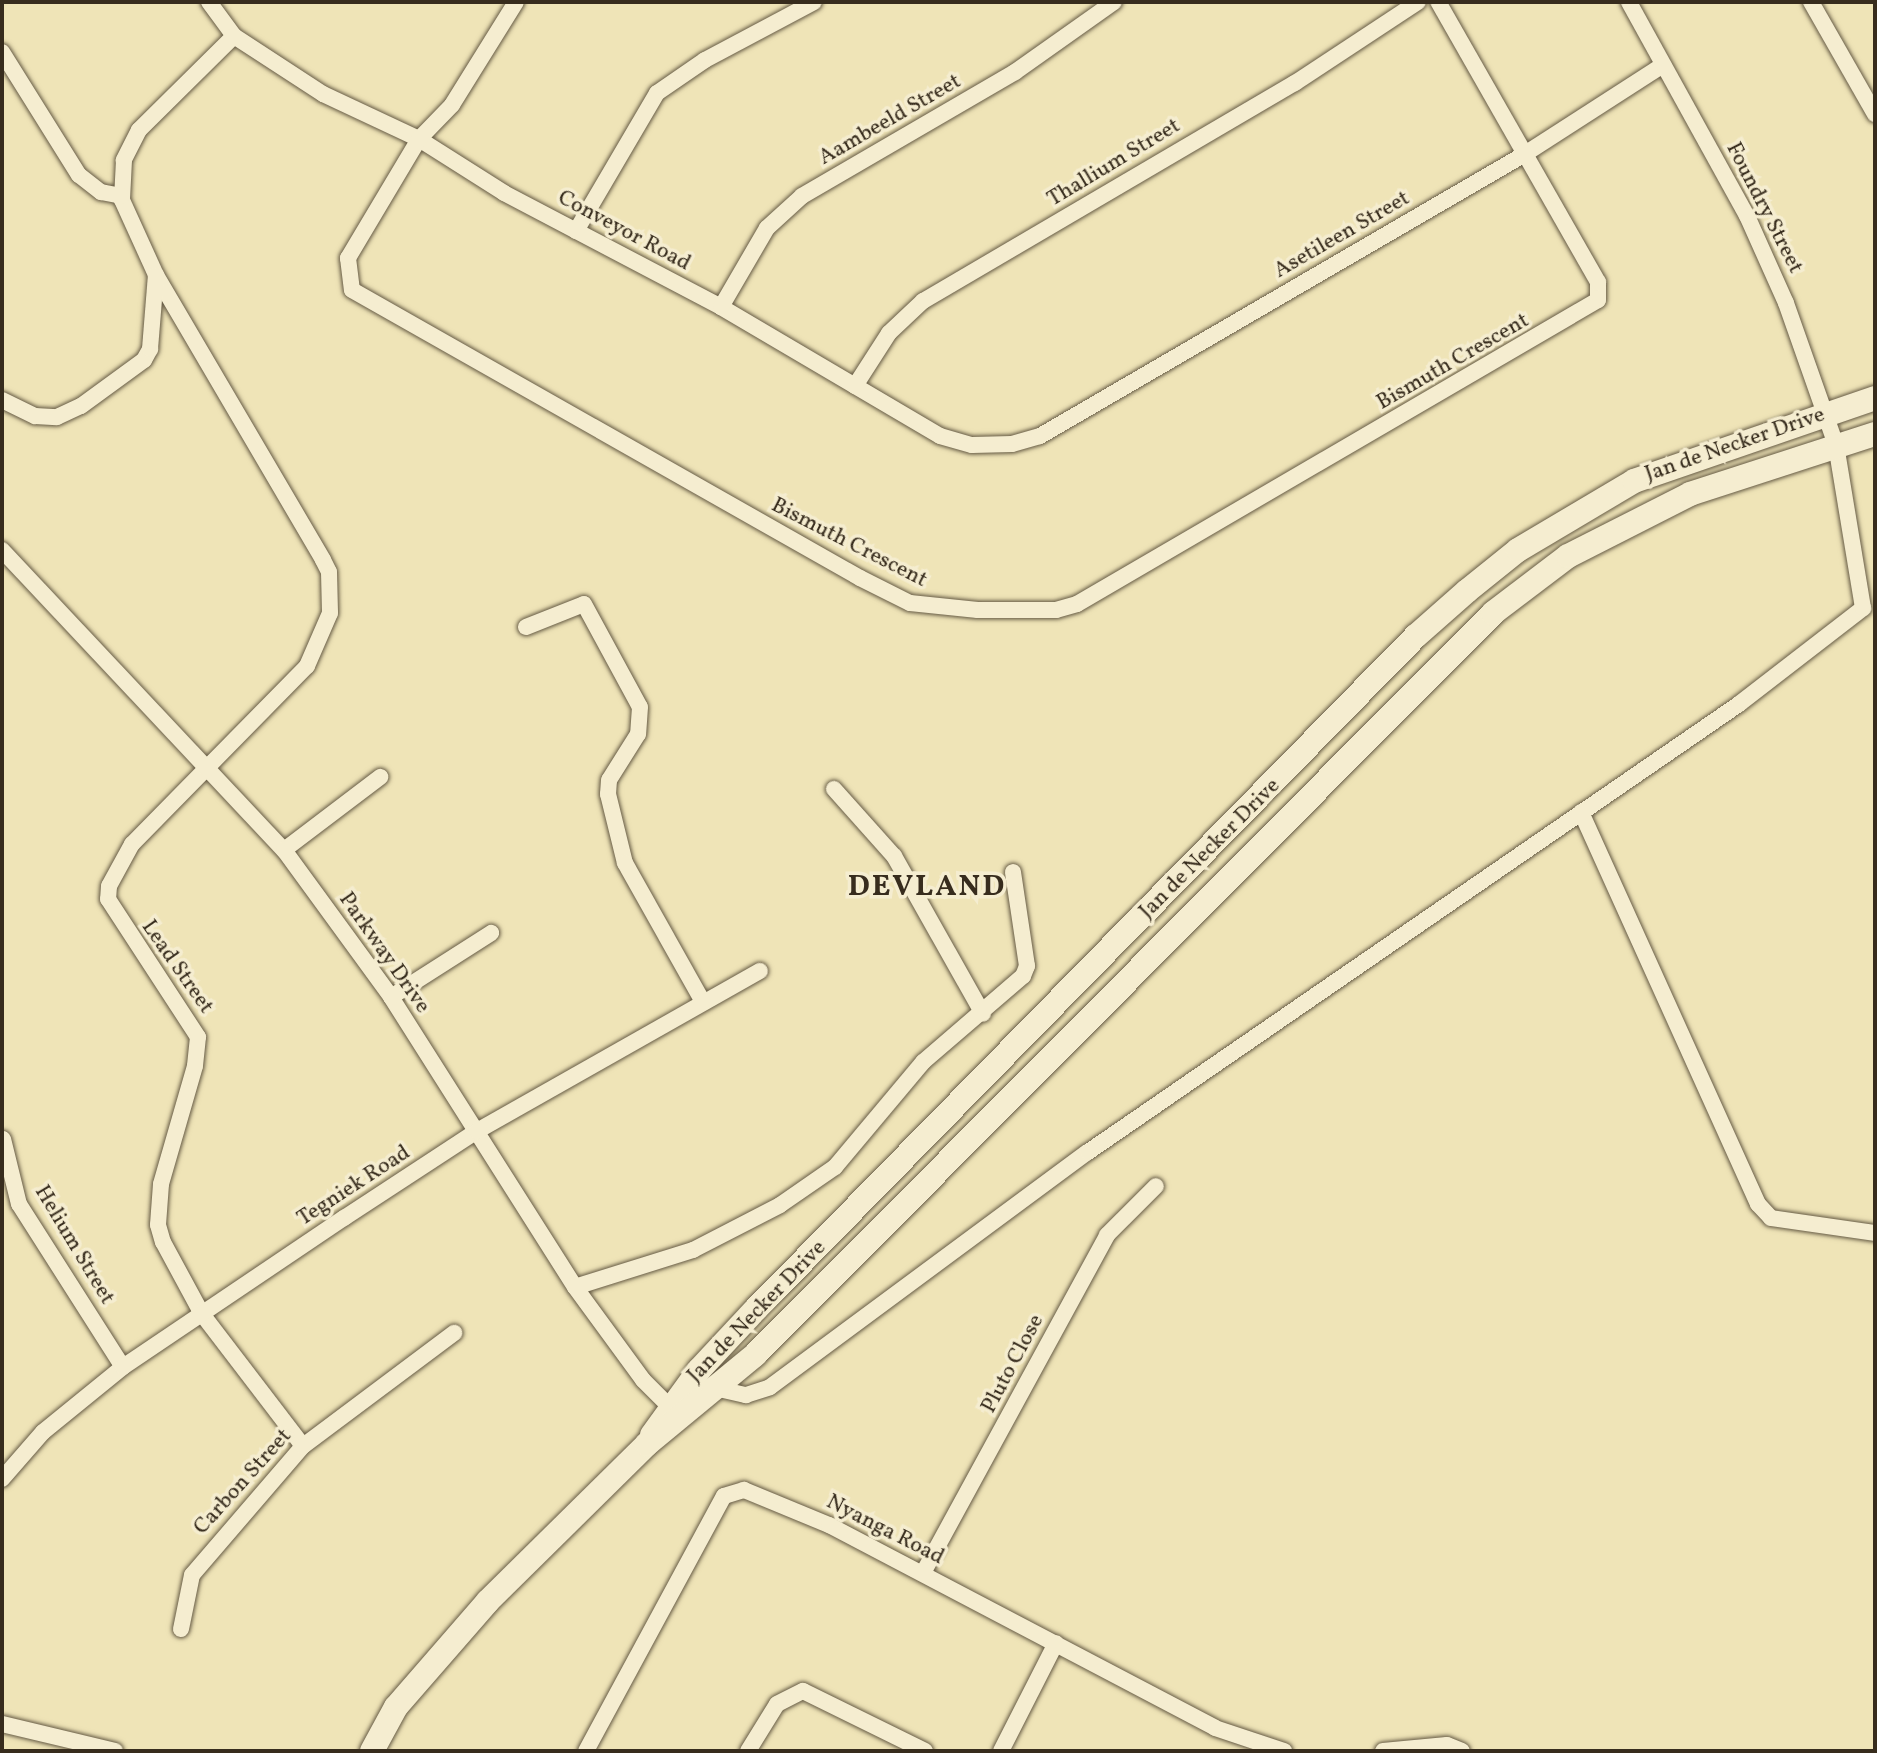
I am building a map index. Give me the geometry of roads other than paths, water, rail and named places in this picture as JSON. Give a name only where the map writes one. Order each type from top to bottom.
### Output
[{"type":"main road","name":"Jan de Necker Drive","points":[[372,1751],[396,1707],[429,1666],[647,1444],[676,1412],[755,1310],[1416,636],[1518,550],[1634,481],[1875,398]]},
{"type":"main road","name":"Jan de Necker Drive","points":[[676,1412],[719,1389],[1493,613],[1607,534],[1690,494],[1875,434]]},
{"type":"street","name":"Conveyor Road","points":[[209,2],[234,36],[323,94],[419,139],[576,231],[721,307],[940,436],[972,445],[1012,444],[1040,436]]},
{"type":"street","points":[[576,231],[657,93],[705,60],[814,2]]},
{"type":"street","name":"Aambeeld Street","points":[[721,307],[767,228],[802,196],[1015,72],[1114,2]]},
{"type":"street","name":"Thallium Street","points":[[855,386],[889,333],[923,301],[1295,83],[1418,2]]},
{"type":"street","points":[[1438,2],[1525,154]]},
{"type":"street","name":"Foundry Street","points":[[1581,812],[1739,704],[1863,608],[1836,445],[1768,258],[1629,2]]},
{"type":"street","points":[[1811,2],[1875,114]]},
{"type":"street","points":[[419,139],[452,105],[508,4]]},
{"type":"street","points":[[207,764],[307,666],[330,613],[329,572],[156,275],[122,196],[124,160],[139,130],[234,36]]},
{"type":"street","points":[[2,52],[79,175],[101,192],[122,196]]},
{"type":"street","name":"Asetileen Street","points":[[1040,436],[1525,154],[1663,65]]},
{"type":"street","name":"Bismuth Crescent","points":[[419,139],[348,258],[352,290],[860,578],[910,603],[978,610],[1056,610],[1077,604],[1592,305],[1599,298],[1598,282],[1525,154]]},
{"type":"street","points":[[2,400],[35,416],[57,417],[81,406],[144,360],[151,339],[156,275]]},
{"type":"street","name":"Parkway Drive","points":[[2,550],[207,764],[284,850],[391,997],[575,1287],[643,1380],[676,1412]]},
{"type":"street","points":[[526,627],[584,604],[640,707],[638,734],[609,780],[608,794],[625,863],[703,1002]]},
{"type":"street","name":"Lead Street","points":[[202,1314],[172,1264],[158,1225],[161,1184],[195,1066],[198,1037],[184,1009],[119,923],[108,895],[124,856],[207,764]]},
{"type":"street","points":[[284,850],[380,777]]},
{"type":"street","points":[[834,789],[894,856],[983,1014]]},
{"type":"street","points":[[719,1389],[746,1395],[770,1387],[1088,1152],[1581,812],[1758,1204],[1771,1218],[1875,1233]]},
{"type":"street","points":[[575,1287],[693,1250],[780,1205],[835,1167],[923,1062],[983,1014],[1027,966],[1013,872]]},
{"type":"street","points":[[391,997],[491,933]]},
{"type":"street","name":"Tegniek Road","points":[[2,1479],[43,1432],[123,1367],[202,1314],[477,1131],[760,971]]},
{"type":"street","name":"Helium Street","points":[[3,1139],[19,1204],[123,1367]]},
{"type":"street","name":"Pluto Close","points":[[923,1573],[1107,1235],[1156,1186]]},
{"type":"street","points":[[202,1314],[303,1446]]},
{"type":"street","name":"Carbon Street","points":[[181,1629],[192,1575],[303,1446],[454,1333]]},
{"type":"street","name":"Nyanga Road","points":[[586,1751],[730,1491],[753,1490],[923,1573],[1215,1728],[1284,1751]]},
{"type":"street","points":[[1001,1751],[1056,1643]]},
{"type":"street","points":[[748,1751],[777,1704],[803,1691],[925,1751]]},
{"type":"street","points":[[2,1724],[115,1751]]},
{"type":"street","points":[[1383,1751],[1447,1745],[1462,1751]]},
{"type":"district","name":"DEVLAND","points":[[927,887]]}]
